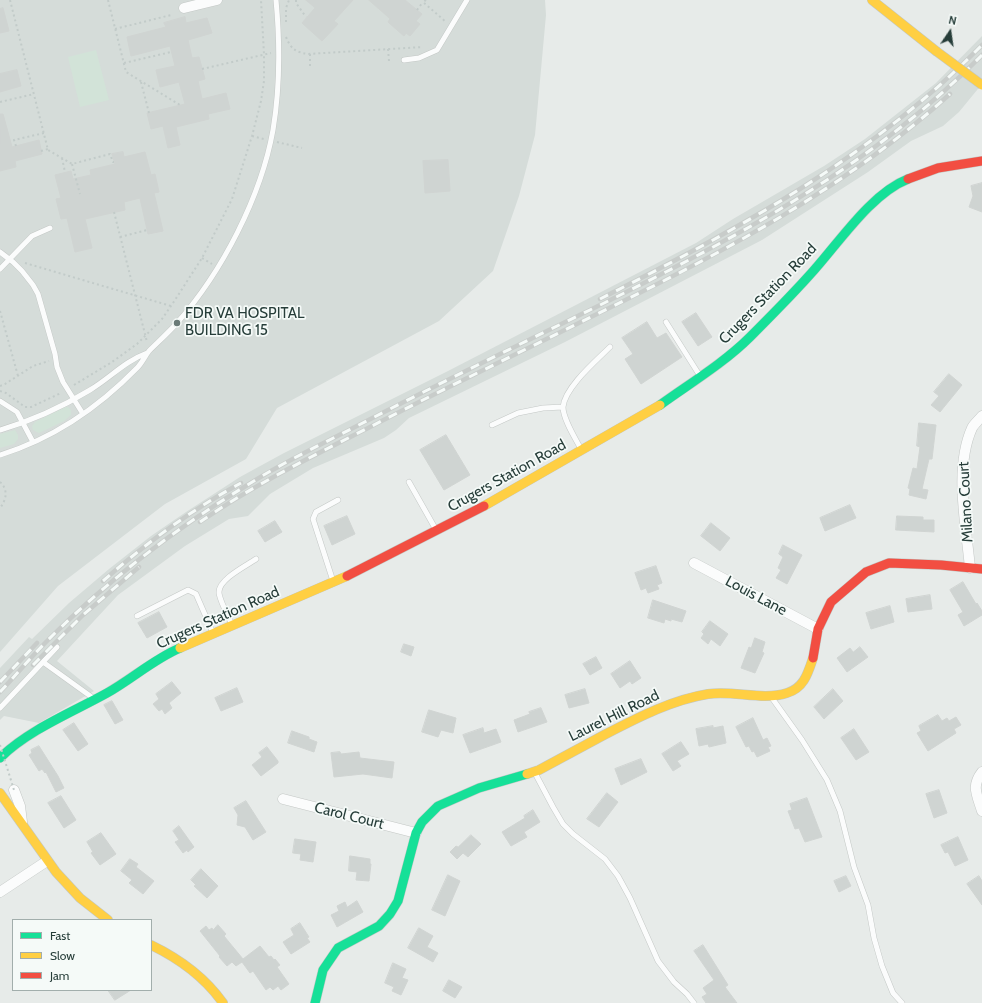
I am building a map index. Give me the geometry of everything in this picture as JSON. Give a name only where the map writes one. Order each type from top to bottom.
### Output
[{"type":"street","points":[[184,8],[217,0]]},
{"type":"street","points":[[872,0],[982,86]]},
{"type":"street","name":"Crugers Station Road","points":[[0,758],[26,737],[109,692],[168,653],[334,582],[437,531],[660,405],[714,367],[748,339],[814,270],[864,211],[887,191],[904,181],[938,168],[982,161]]},
{"type":"street","name":"Milano Court","points":[[970,568],[962,481],[964,453],[973,427],[982,416]]},
{"type":"street","name":"Laurel Hill Road","points":[[315,1003],[323,970],[338,948],[379,926],[390,914],[398,901],[416,833],[422,822],[438,806],[479,788],[534,772],[640,716],[675,702],[709,694],[770,696],[788,693],[801,686],[808,673],[814,656],[818,629],[831,602],[866,572],[889,563],[941,564],[982,569]]},
{"type":"street","name":"Louis Lane","points":[[694,564],[818,629]]},
{"type":"street","points":[[982,772],[977,778],[975,790],[982,811]]},
{"type":"street","points":[[14,790],[20,806],[22,826]]},
{"type":"street","points":[[0,793],[47,861],[80,898],[107,919]]},
{"type":"street","name":"Carol Court","points":[[283,799],[416,833]]},
{"type":"street","points":[[0,892],[47,861]]},
{"type":"street","points":[[152,945],[172,955],[194,969],[211,985],[223,1003]]},
{"type":"lane","points":[[0,454],[33,442],[62,428],[95,406],[138,368],[148,353],[177,323],[218,267],[248,209],[263,171],[273,131],[277,100],[278,22],[276,0]]},
{"type":"lane","points":[[404,60],[419,58],[437,50],[467,0]]},
{"type":"lane","points":[[0,269],[32,236],[50,228]]},
{"type":"lane","points":[[0,252],[9,258],[22,271],[38,294],[55,354],[57,367],[63,382],[83,414]]},
{"type":"lane","points":[[666,322],[700,377]]},
{"type":"lane","points":[[582,450],[564,414],[563,407],[566,397],[578,379],[610,347]]},
{"type":"lane","points":[[0,430],[22,424],[74,399],[91,390],[135,358],[148,353]]},
{"type":"lane","points":[[0,401],[17,412],[22,424],[33,442]]},
{"type":"lane","points":[[492,424],[518,413],[543,408],[563,407]]},
{"type":"lane","points":[[409,482],[437,531]]},
{"type":"lane","points":[[334,582],[313,519],[316,512],[338,500]]},
{"type":"lane","points":[[232,626],[220,595],[220,586],[224,581],[256,559]]},
{"type":"lane","points":[[137,616],[188,590],[194,592],[198,597],[213,634]]},
{"type":"lane","points":[[0,708],[57,647]]},
{"type":"lane","points":[[42,662],[95,700]]},
{"type":"lane","points":[[770,696],[802,740],[826,780],[840,811],[854,867],[868,905],[874,938],[882,966],[893,993],[902,1003]]},
{"type":"lane","points":[[534,772],[559,819],[573,834],[605,859],[618,876],[630,898],[658,961],[674,982],[694,1003]]},
{"type":"path","points":[[10,0],[48,149],[72,164],[80,194]]},
{"type":"path","points":[[108,0],[126,72],[180,105]]},
{"type":"path","points":[[74,386],[137,344],[162,319],[202,258],[232,199],[252,136],[261,101],[264,81],[261,0]]},
{"type":"path","points":[[286,29],[286,8],[289,0]]},
{"type":"path","points":[[296,0],[296,3],[306,18]]},
{"type":"path","points":[[417,10],[424,1],[447,22]]},
{"type":"path","points":[[115,29],[171,15]]},
{"type":"path","points":[[286,36],[289,44],[299,53],[310,54],[429,47]]},
{"type":"path","points":[[388,49],[389,61]]},
{"type":"path","points":[[124,63],[171,52]]},
{"type":"path","points":[[202,70],[273,52]]},
{"type":"path","points":[[310,54],[310,66]]},
{"type":"path","points":[[141,82],[149,113]]},
{"type":"path","points":[[0,102],[34,94]]},
{"type":"path","points":[[16,146],[14,140],[44,133]]},
{"type":"path","points":[[252,136],[264,139]]},
{"type":"path","points":[[276,142],[302,148]]},
{"type":"path","points":[[41,151],[48,149]]},
{"type":"path","points":[[72,164],[110,154],[114,162]]},
{"type":"path","points":[[62,158],[65,172]]},
{"type":"path","points":[[114,212],[148,342]]},
{"type":"path","points":[[120,237],[147,230]]},
{"type":"path","points":[[202,258],[208,262]]},
{"type":"path","points":[[24,262],[171,306]]},
{"type":"path","points":[[0,311],[18,376]]},
{"type":"path","points":[[0,386],[33,366],[49,361]]},
{"type":"path","points":[[0,391],[6,393],[25,406],[31,407],[62,392]]},
{"type":"path","points":[[0,482],[4,486],[6,492],[0,508]]},
{"type":"path","points":[[0,745],[14,790]]},
{"type":"shaded area","points":[[0,0],[545,0],[546,15],[535,135],[519,196],[493,271],[439,321],[277,408],[246,459],[165,504],[58,586],[0,652]]},
{"type":"shaded area","points":[[982,36],[982,84],[959,112],[943,126],[911,141],[868,172],[762,240],[565,342],[409,418],[396,430],[384,438],[313,468],[270,494],[248,516],[229,519],[185,546],[118,595],[57,661],[94,691],[39,723],[4,716],[0,720],[0,668],[29,637],[32,639],[69,603],[151,536],[240,477],[284,453],[448,371],[696,243],[733,219],[824,166],[865,139],[936,83]]},
{"type":"green space","points":[[96,50],[109,100],[80,107],[68,57]]},
{"type":"green space","points":[[65,407],[68,407],[71,410],[71,415],[64,421],[39,433],[33,430],[32,426],[35,422]]},
{"type":"green space","points":[[15,430],[18,435],[18,439],[14,444],[0,448],[0,434]]},
{"type":"building","points":[[306,0],[353,0],[334,21],[338,24],[322,41],[302,23],[315,8]]},
{"type":"building","points":[[369,0],[405,0],[422,14],[416,21],[420,24],[410,36],[406,33],[404,36],[388,22],[390,19]]},
{"type":"building","points":[[3,8],[9,31],[0,33],[0,9]]},
{"type":"building","points":[[185,17],[186,23],[207,18],[212,33],[188,40],[192,58],[199,57],[205,79],[198,81],[202,99],[226,93],[230,109],[208,114],[209,119],[176,127],[180,145],[168,148],[163,126],[151,129],[147,113],[185,104],[179,82],[160,87],[156,70],[175,66],[170,46],[131,56],[127,37],[166,27],[164,23]]},
{"type":"building","points":[[17,70],[21,86],[0,92],[0,74]]},
{"type":"building","points":[[0,114],[3,114],[12,147],[39,140],[42,154],[15,161],[16,167],[0,171]]},
{"type":"building","points":[[123,152],[124,157],[145,152],[151,175],[155,174],[159,192],[154,193],[163,231],[148,234],[140,198],[124,202],[125,210],[85,219],[92,248],[75,252],[67,218],[61,219],[56,199],[61,198],[55,175],[71,171],[73,179],[91,175],[90,170],[115,164],[112,154]]},
{"type":"building","points":[[448,160],[450,191],[425,193],[423,161]]},
{"type":"building","points":[[982,183],[982,212],[969,207],[973,196],[971,186]]},
{"type":"building","points":[[696,313],[712,337],[698,346],[682,322]]},
{"type":"building","points":[[647,322],[657,338],[666,333],[682,357],[641,384],[625,359],[633,354],[622,338]]},
{"type":"building","points":[[949,374],[962,385],[940,412],[931,405],[939,396],[934,392]]},
{"type":"building","points":[[919,423],[936,425],[932,459],[929,459],[922,489],[928,490],[926,499],[909,495],[910,489],[908,488],[913,468],[917,469],[920,447],[917,446]]},
{"type":"building","points":[[446,435],[470,475],[444,490],[420,450]]},
{"type":"building","points":[[850,505],[856,518],[825,531],[820,518]]},
{"type":"building","points":[[347,516],[355,534],[332,545],[324,526]]},
{"type":"building","points":[[897,516],[923,517],[923,520],[934,520],[934,532],[896,530]]},
{"type":"building","points":[[275,521],[282,532],[265,542],[258,531]]},
{"type":"building","points":[[711,523],[730,538],[720,551],[701,536]]},
{"type":"building","points":[[783,545],[802,555],[787,584],[776,578],[781,570],[778,568],[783,557],[779,554]]},
{"type":"building","points":[[656,566],[662,583],[657,585],[659,589],[648,593],[646,588],[641,590],[635,573]]},
{"type":"building","points":[[963,582],[982,611],[982,615],[964,626],[958,615],[963,612],[950,590]]},
{"type":"building","points":[[930,595],[932,609],[908,612],[906,599]]},
{"type":"building","points":[[653,600],[686,611],[682,622],[665,619],[664,623],[648,618]]},
{"type":"building","points":[[890,606],[894,622],[871,629],[866,613]]},
{"type":"building","points":[[159,612],[167,627],[147,638],[138,623]]},
{"type":"building","points":[[710,621],[728,634],[720,646],[711,639],[708,644],[701,638],[704,634],[702,632]]},
{"type":"building","points":[[755,638],[765,642],[762,652],[764,653],[755,673],[741,668],[749,647],[751,648]]},
{"type":"building","points":[[404,644],[414,647],[411,656],[401,652]]},
{"type":"building","points":[[860,647],[868,657],[847,672],[837,658],[850,648],[853,652]]},
{"type":"building","points":[[596,657],[602,668],[590,675],[583,664]]},
{"type":"building","points":[[630,661],[641,678],[632,684],[630,681],[620,688],[611,674]]},
{"type":"building","points":[[172,682],[181,693],[169,703],[172,708],[165,714],[162,709],[159,711],[153,704],[159,699],[156,694]]},
{"type":"building","points":[[237,688],[243,702],[221,711],[215,698]]},
{"type":"building","points":[[585,689],[589,703],[569,708],[565,695]]},
{"type":"building","points":[[833,689],[843,701],[824,719],[814,707]]},
{"type":"building","points":[[112,701],[123,720],[115,724],[104,705]]},
{"type":"building","points":[[541,708],[547,722],[518,732],[514,720],[530,714],[529,712]]},
{"type":"building","points":[[429,710],[456,718],[453,733],[441,730],[438,737],[422,732]]},
{"type":"building","points":[[938,715],[942,721],[947,718],[949,721],[956,717],[961,725],[954,729],[956,733],[928,751],[917,733],[921,731],[919,726]]},
{"type":"building","points":[[753,718],[763,740],[767,738],[771,746],[768,747],[770,751],[757,757],[749,746],[746,747],[736,727]]},
{"type":"building","points":[[74,723],[88,744],[78,751],[63,730]]},
{"type":"building","points":[[713,726],[713,728],[723,726],[726,743],[709,747],[708,744],[699,746],[696,729]]},
{"type":"building","points":[[483,728],[484,733],[496,729],[501,742],[470,753],[463,735]]},
{"type":"building","points":[[854,729],[869,752],[856,760],[841,738]]},
{"type":"building","points":[[292,731],[309,737],[309,739],[317,742],[314,752],[288,743]]},
{"type":"building","points":[[681,742],[689,754],[677,761],[681,766],[673,771],[662,754]]},
{"type":"building","points":[[39,746],[64,788],[56,792],[46,772],[45,773],[42,769],[39,771],[29,755],[32,753],[31,750]]},
{"type":"building","points":[[267,747],[278,763],[261,776],[252,765],[262,757],[259,753]]},
{"type":"building","points":[[340,752],[341,754],[359,752],[360,758],[394,762],[392,778],[363,774],[334,777],[331,753]]},
{"type":"building","points":[[641,759],[647,772],[621,785],[615,769]]},
{"type":"building","points":[[939,790],[947,813],[934,818],[926,794]]},
{"type":"building","points":[[607,793],[618,802],[599,827],[587,819]]},
{"type":"building","points":[[61,796],[76,820],[64,828],[48,803]]},
{"type":"building","points":[[807,798],[822,837],[805,842],[799,828],[795,829],[788,811],[792,810],[790,804]]},
{"type":"building","points":[[246,801],[266,832],[253,840],[245,827],[237,825],[238,815],[234,808]]},
{"type":"building","points":[[533,810],[540,822],[524,832],[527,837],[511,846],[502,832],[525,818],[524,816]]},
{"type":"building","points":[[179,826],[194,847],[188,852],[187,850],[183,853],[175,842],[179,840],[173,831]]},
{"type":"building","points":[[101,833],[116,854],[100,865],[91,853],[93,852],[87,842]]},
{"type":"building","points":[[471,835],[481,844],[468,857],[463,853],[457,859],[450,852]]},
{"type":"building","points":[[958,837],[968,860],[955,866],[948,852],[945,853],[941,845]]},
{"type":"building","points":[[295,839],[316,842],[313,862],[300,860],[301,854],[293,853]]},
{"type":"building","points":[[350,856],[370,859],[371,864],[369,881],[356,880],[357,872],[349,871]]},
{"type":"building","points":[[130,859],[138,864],[136,867],[154,881],[143,894],[129,883],[132,880],[121,871]]},
{"type":"building","points":[[201,869],[218,886],[207,898],[194,886],[196,885],[191,880]]},
{"type":"building","points":[[448,875],[460,881],[445,916],[432,910]]},
{"type":"building","points":[[846,876],[851,886],[839,892],[834,881]]},
{"type":"building","points":[[979,876],[982,881],[982,905],[967,884]]},
{"type":"building","points":[[357,901],[363,912],[337,927],[331,915],[339,911],[337,906],[345,902],[347,907]]},
{"type":"building","points":[[300,923],[309,937],[307,938],[310,942],[291,954],[283,942],[294,935],[291,929]]},
{"type":"building","points":[[218,925],[226,934],[224,936],[243,959],[260,946],[269,957],[271,956],[280,965],[277,967],[289,984],[281,990],[278,986],[273,990],[270,987],[266,990],[253,971],[250,973],[242,962],[236,966],[232,962],[227,966],[200,931],[206,926],[209,930],[212,928],[213,930]]},
{"type":"building","points":[[419,928],[433,936],[427,947],[438,953],[433,962],[408,948]]},
{"type":"building","points":[[703,945],[728,985],[725,987],[737,1003],[706,1003],[702,997],[707,994],[703,988],[714,980],[694,951]]},
{"type":"building","points":[[393,963],[406,969],[402,978],[408,980],[401,995],[392,991],[394,987],[385,983]]},
{"type":"building","points":[[449,980],[462,987],[455,998],[443,991]]},
{"type":"building","points":[[109,991],[129,991],[115,1000]]},
{"type":"railway","points":[[600,299],[703,246],[802,188],[895,122],[940,85],[982,45]]},
{"type":"railway","points":[[0,692],[48,640],[94,596],[195,518],[262,476],[300,455],[644,283],[748,228],[847,166],[894,132],[939,95],[982,55]]},
{"type":"railway","points":[[200,522],[220,508],[262,483],[305,460],[426,398],[644,291],[736,242],[826,189],[910,128],[950,94]]},
{"type":"railway","points":[[103,581],[169,528],[204,504],[241,483]]},
{"type":"railway","points":[[33,665],[83,615],[139,567]]},
{"type":"railway","points":[[0,682],[37,643]]},
{"type":"traffic: fast","points":[[660,405],[740,347],[799,287],[869,206],[882,195],[908,179]]},
{"type":"traffic: fast","points":[[0,758],[11,748],[37,730],[107,693],[152,663],[180,648]]},
{"type":"traffic: fast","points":[[315,1003],[323,970],[338,948],[379,926],[390,914],[398,901],[416,833],[422,822],[438,806],[479,788],[527,774]]},
{"type":"traffic: slow","points":[[872,0],[936,51]]},
{"type":"traffic: slow","points":[[936,51],[982,85]]},
{"type":"traffic: slow","points":[[484,506],[660,405]]},
{"type":"traffic: slow","points":[[180,648],[347,576]]},
{"type":"traffic: slow","points":[[527,774],[539,770],[604,735],[668,705],[708,694],[728,693],[768,696],[793,691],[801,684],[813,658]]},
{"type":"traffic: slow","points":[[0,793],[56,872],[80,898],[107,919]]},
{"type":"traffic: slow","points":[[152,946],[182,962],[200,976],[223,1003]]},
{"type":"traffic: jam","points":[[908,179],[938,168],[982,161]]},
{"type":"traffic: jam","points":[[347,576],[484,506]]},
{"type":"traffic: jam","points":[[813,658],[818,629],[831,602],[866,572],[889,563],[941,565],[982,569]]},
{"type":"place","name":"FDR VA HOSPITAL BUILDING 15","points":[[177,323]]}]
